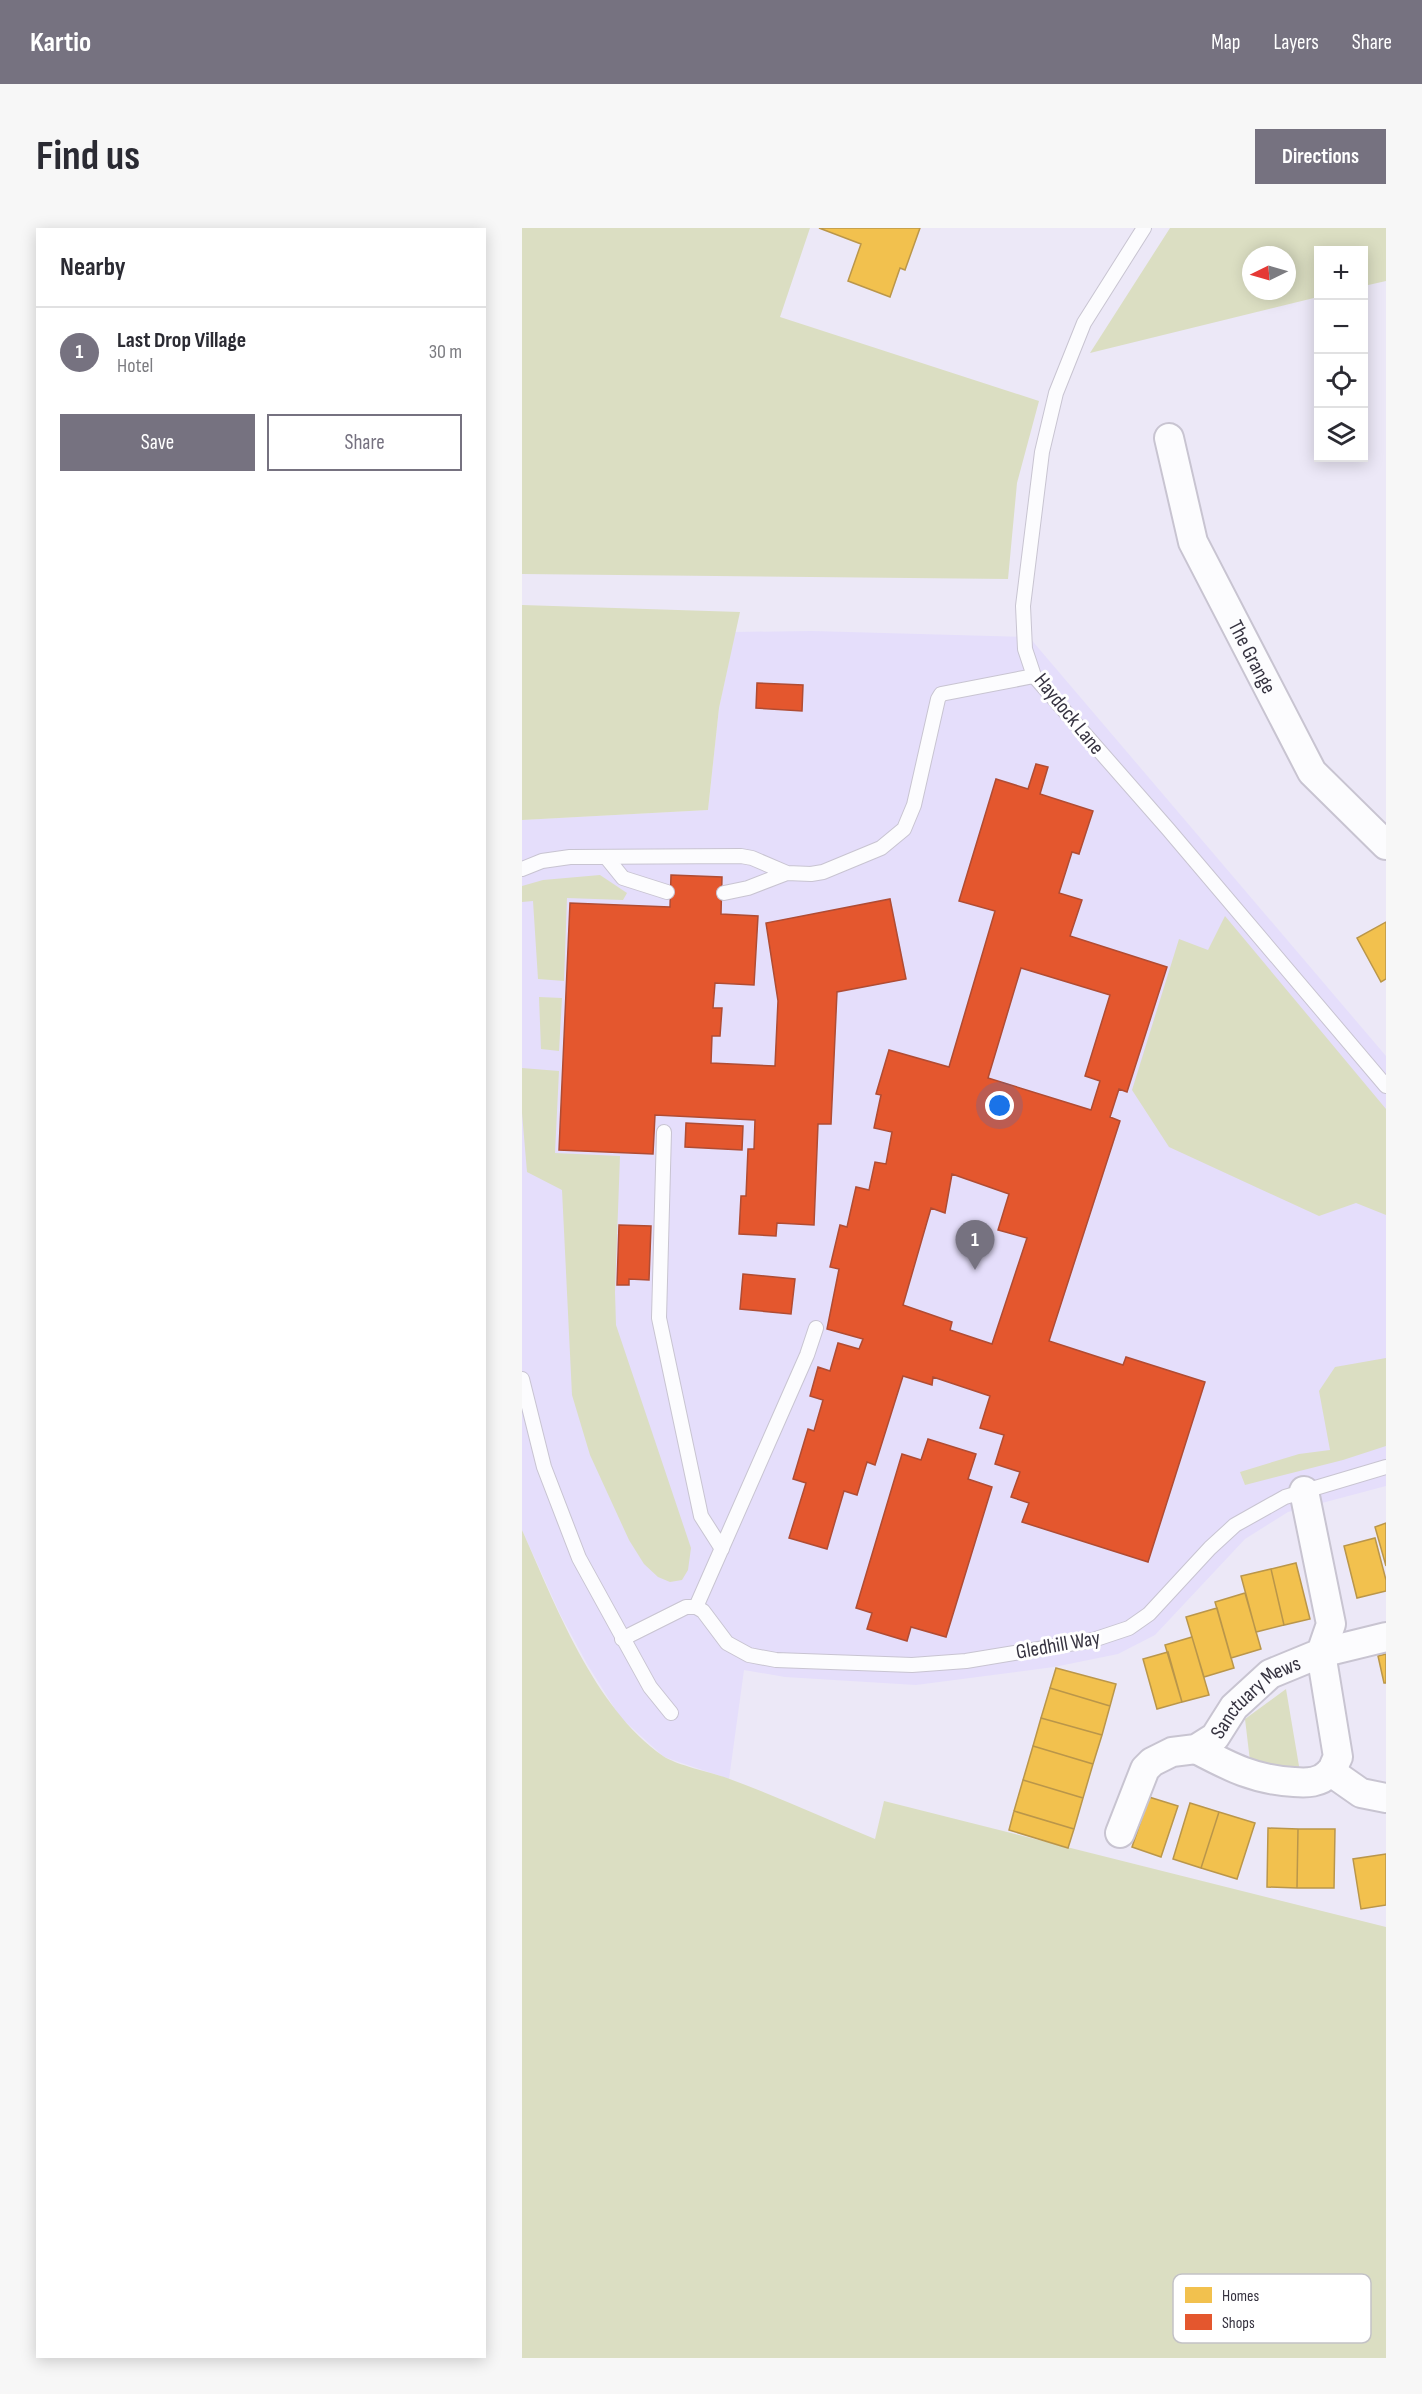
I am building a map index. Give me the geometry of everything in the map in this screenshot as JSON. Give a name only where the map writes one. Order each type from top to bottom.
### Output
[{"type":"street","name":"The Grange","points":[[1169,438],[1193,542],[1312,772],[1386,845]]},
{"type":"street","name":"Sanctuary Mews","points":[[1196,1749],[1232,1768],[1256,1777],[1276,1781],[1319,1781],[1331,1772],[1338,1757],[1321,1653],[1331,1624],[1304,1491]]},
{"type":"street","name":"Sanctuary Mews","points":[[1120,1833],[1145,1769],[1152,1762],[1172,1752],[1196,1749],[1215,1737],[1234,1707],[1270,1674],[1321,1653],[1386,1637]]},
{"type":"street","points":[[1331,1772],[1361,1792],[1386,1798]]},
{"type":"lane","name":"Haydock Lane","points":[[1144,228],[1084,323],[1056,393],[1042,452],[1023,606],[1025,649],[1034,676],[1168,829],[1386,1086]]},
{"type":"lane","points":[[522,869],[542,861],[606,857],[741,856],[752,858],[787,873],[823,872],[881,848],[904,829],[914,806],[941,694],[1034,676]]},
{"type":"lane","points":[[606,857],[623,878],[667,892]]},
{"type":"lane","points":[[724,893],[748,888],[787,873]]},
{"type":"lane","points":[[664,1132],[659,1318],[701,1516],[722,1549]]},
{"type":"lane","points":[[622,1639],[686,1607],[696,1607],[807,1355],[816,1328]]},
{"type":"lane","points":[[522,1379],[544,1467],[575,1548],[622,1639],[650,1687],[671,1713]]},
{"type":"lane","name":"Gledhill Way","points":[[696,1607],[703,1611],[727,1643],[749,1655],[776,1660],[912,1665],[966,1661],[1093,1640],[1129,1628],[1149,1614],[1210,1548],[1235,1525],[1285,1497],[1386,1467]]},
{"type":"shaded area","points":[[812,631],[1029,637],[1386,1056],[1386,1486],[1288,1512],[1245,1539],[1155,1635],[1118,1654],[1054,1667],[916,1685],[785,1677],[744,1670],[729,1779],[664,1757],[620,1717],[587,1664],[560,1614],[522,1530],[522,820],[708,810],[719,708],[735,632]]},
{"type":"green space","points":[[522,228],[810,228],[780,317],[1039,401],[1017,483],[1008,579],[522,574]]},
{"type":"green space","points":[[1170,228],[1386,228],[1386,281],[1368,285],[1368,246],[1314,246],[1314,298],[1090,353]]},
{"type":"green space","points":[[522,605],[740,612],[719,708],[708,810],[522,820]]},
{"type":"green space","points":[[600,875],[627,893],[623,900],[567,898],[564,981],[538,979],[533,901],[522,902],[522,886],[543,880]]},
{"type":"green space","points":[[1225,916],[1386,1109],[1386,1215],[1356,1203],[1319,1216],[1169,1147],[1132,1090],[1179,939],[1208,950]]},
{"type":"green space","points":[[539,997],[562,998],[559,1051],[541,1049]]},
{"type":"green space","points":[[522,1068],[559,1071],[555,1153],[620,1156],[616,1325],[691,1548],[688,1570],[682,1580],[670,1582],[658,1577],[644,1564],[629,1540],[590,1455],[572,1395],[562,1190],[527,1172],[522,1113]]},
{"type":"green space","points":[[1386,1358],[1386,1446],[1343,1460],[1245,1485],[1240,1472],[1299,1454],[1330,1450],[1319,1391],[1335,1367]]},
{"type":"green space","points":[[522,1530],[563,1621],[597,1683],[616,1711],[638,1736],[669,1759],[746,1785],[875,1839],[884,1801],[1386,1927],[1386,2358],[522,2358]]},
{"type":"green space","points":[[1286,1689],[1300,1772],[1250,1761],[1245,1719]]},
{"type":"building: Homes","points":[[819,228],[920,228],[905,270],[900,268],[890,297],[848,281],[861,244]]},
{"type":"building: Homes","points":[[1386,922],[1386,979],[1381,982],[1357,938]]},
{"type":"building: Homes","points":[[1386,1523],[1386,1566],[1375,1527]]},
{"type":"building: Homes","points":[[1375,1538],[1386,1580],[1386,1591],[1357,1598],[1344,1546]]},
{"type":"building: Homes","points":[[1296,1563],[1310,1619],[1284,1625],[1271,1569]]},
{"type":"building: Homes","points":[[1271,1569],[1284,1625],[1256,1632],[1241,1576]]},
{"type":"building: Homes","points":[[1245,1593],[1261,1649],[1231,1658],[1215,1602]]},
{"type":"building: Homes","points":[[1217,1608],[1234,1668],[1204,1677],[1186,1617]]},
{"type":"building: Homes","points":[[1192,1637],[1209,1695],[1182,1702],[1165,1645]]},
{"type":"building: Homes","points":[[1168,1652],[1182,1702],[1157,1709],[1143,1659]]},
{"type":"building: Homes","points":[[1386,1654],[1386,1683],[1384,1683],[1378,1656]]},
{"type":"building: Homes","points":[[1056,1668],[1116,1684],[1110,1706],[1050,1688]]},
{"type":"building: Homes","points":[[1050,1688],[1110,1706],[1102,1735],[1041,1718]]},
{"type":"building: Homes","points":[[1041,1718],[1102,1735],[1093,1764],[1033,1746]]},
{"type":"building: Homes","points":[[1033,1746],[1093,1764],[1083,1798],[1023,1780]]},
{"type":"building: Homes","points":[[1023,1780],[1083,1798],[1074,1829],[1014,1811]]},
{"type":"building: Homes","points":[[1149,1797],[1178,1806],[1161,1857],[1132,1847]]},
{"type":"building: Homes","points":[[1190,1803],[1219,1812],[1201,1868],[1173,1859]]},
{"type":"building: Homes","points":[[1014,1811],[1074,1829],[1068,1848],[1009,1830]]},
{"type":"building: Homes","points":[[1219,1812],[1255,1823],[1237,1879],[1201,1868]]},
{"type":"building: Homes","points":[[1268,1828],[1298,1829],[1297,1888],[1267,1887]]},
{"type":"building: Homes","points":[[1298,1829],[1335,1829],[1334,1888],[1297,1888]]},
{"type":"building: Homes","points":[[1386,1854],[1386,1905],[1361,1909],[1353,1859]]},
{"type":"building: Shops","points":[[757,683],[803,685],[802,711],[756,708]]},
{"type":"building: Shops","points":[[1036,764],[1048,767],[1040,794],[1093,811],[1079,854],[1072,852],[1059,893],[1082,900],[1070,936],[1167,967],[1127,1092],[1119,1089],[1110,1117],[1120,1121],[1049,1341],[1123,1365],[1126,1357],[1205,1382],[1148,1562],[1022,1522],[1029,1503],[1011,1497],[1020,1472],[995,1464],[1004,1435],[980,1428],[990,1396],[933,1377],[932,1385],[903,1376],[875,1465],[867,1462],[857,1495],[844,1491],[827,1549],[789,1538],[806,1483],[793,1479],[808,1429],[814,1431],[823,1400],[810,1396],[818,1367],[830,1371],[838,1343],[859,1349],[863,1339],[827,1329],[839,1269],[830,1267],[840,1225],[847,1227],[856,1187],[869,1190],[875,1162],[886,1164],[892,1132],[874,1128],[881,1095],[876,1094],[889,1050],[949,1067],[995,911],[959,901],[996,779],[1028,789]],"holes":[[[1021,968],[1110,995],[1085,1076],[1100,1081],[1091,1110],[988,1078]],[[952,1174],[1009,1194],[998,1230],[1027,1238],[992,1344],[950,1330],[952,1322],[903,1305],[931,1208],[945,1213]]]},
{"type":"building: Shops","points":[[671,875],[722,877],[721,914],[758,916],[754,985],[715,983],[713,1008],[722,1008],[720,1036],[712,1036],[711,1063],[775,1066],[778,1001],[766,923],[890,899],[906,979],[837,992],[831,1124],[818,1124],[814,1225],[777,1223],[776,1236],[739,1234],[741,1196],[746,1196],[748,1149],[754,1149],[755,1120],[655,1115],[653,1154],[559,1150],[570,903],[670,907]]},
{"type":"building: Shops","points":[[686,1123],[743,1126],[742,1150],[685,1147]]},
{"type":"building: Shops","points":[[619,1225],[651,1226],[649,1280],[629,1279],[629,1285],[617,1285]]},
{"type":"building: Shops","points":[[743,1274],[795,1279],[791,1314],[740,1309]]},
{"type":"building: Shops","points":[[928,1439],[976,1454],[968,1479],[992,1487],[946,1637],[911,1627],[907,1641],[867,1629],[872,1613],[856,1608],[902,1454],[921,1460]]},
{"type":"place","name":"Last Drop Village","points":[[975,1270]]}]
